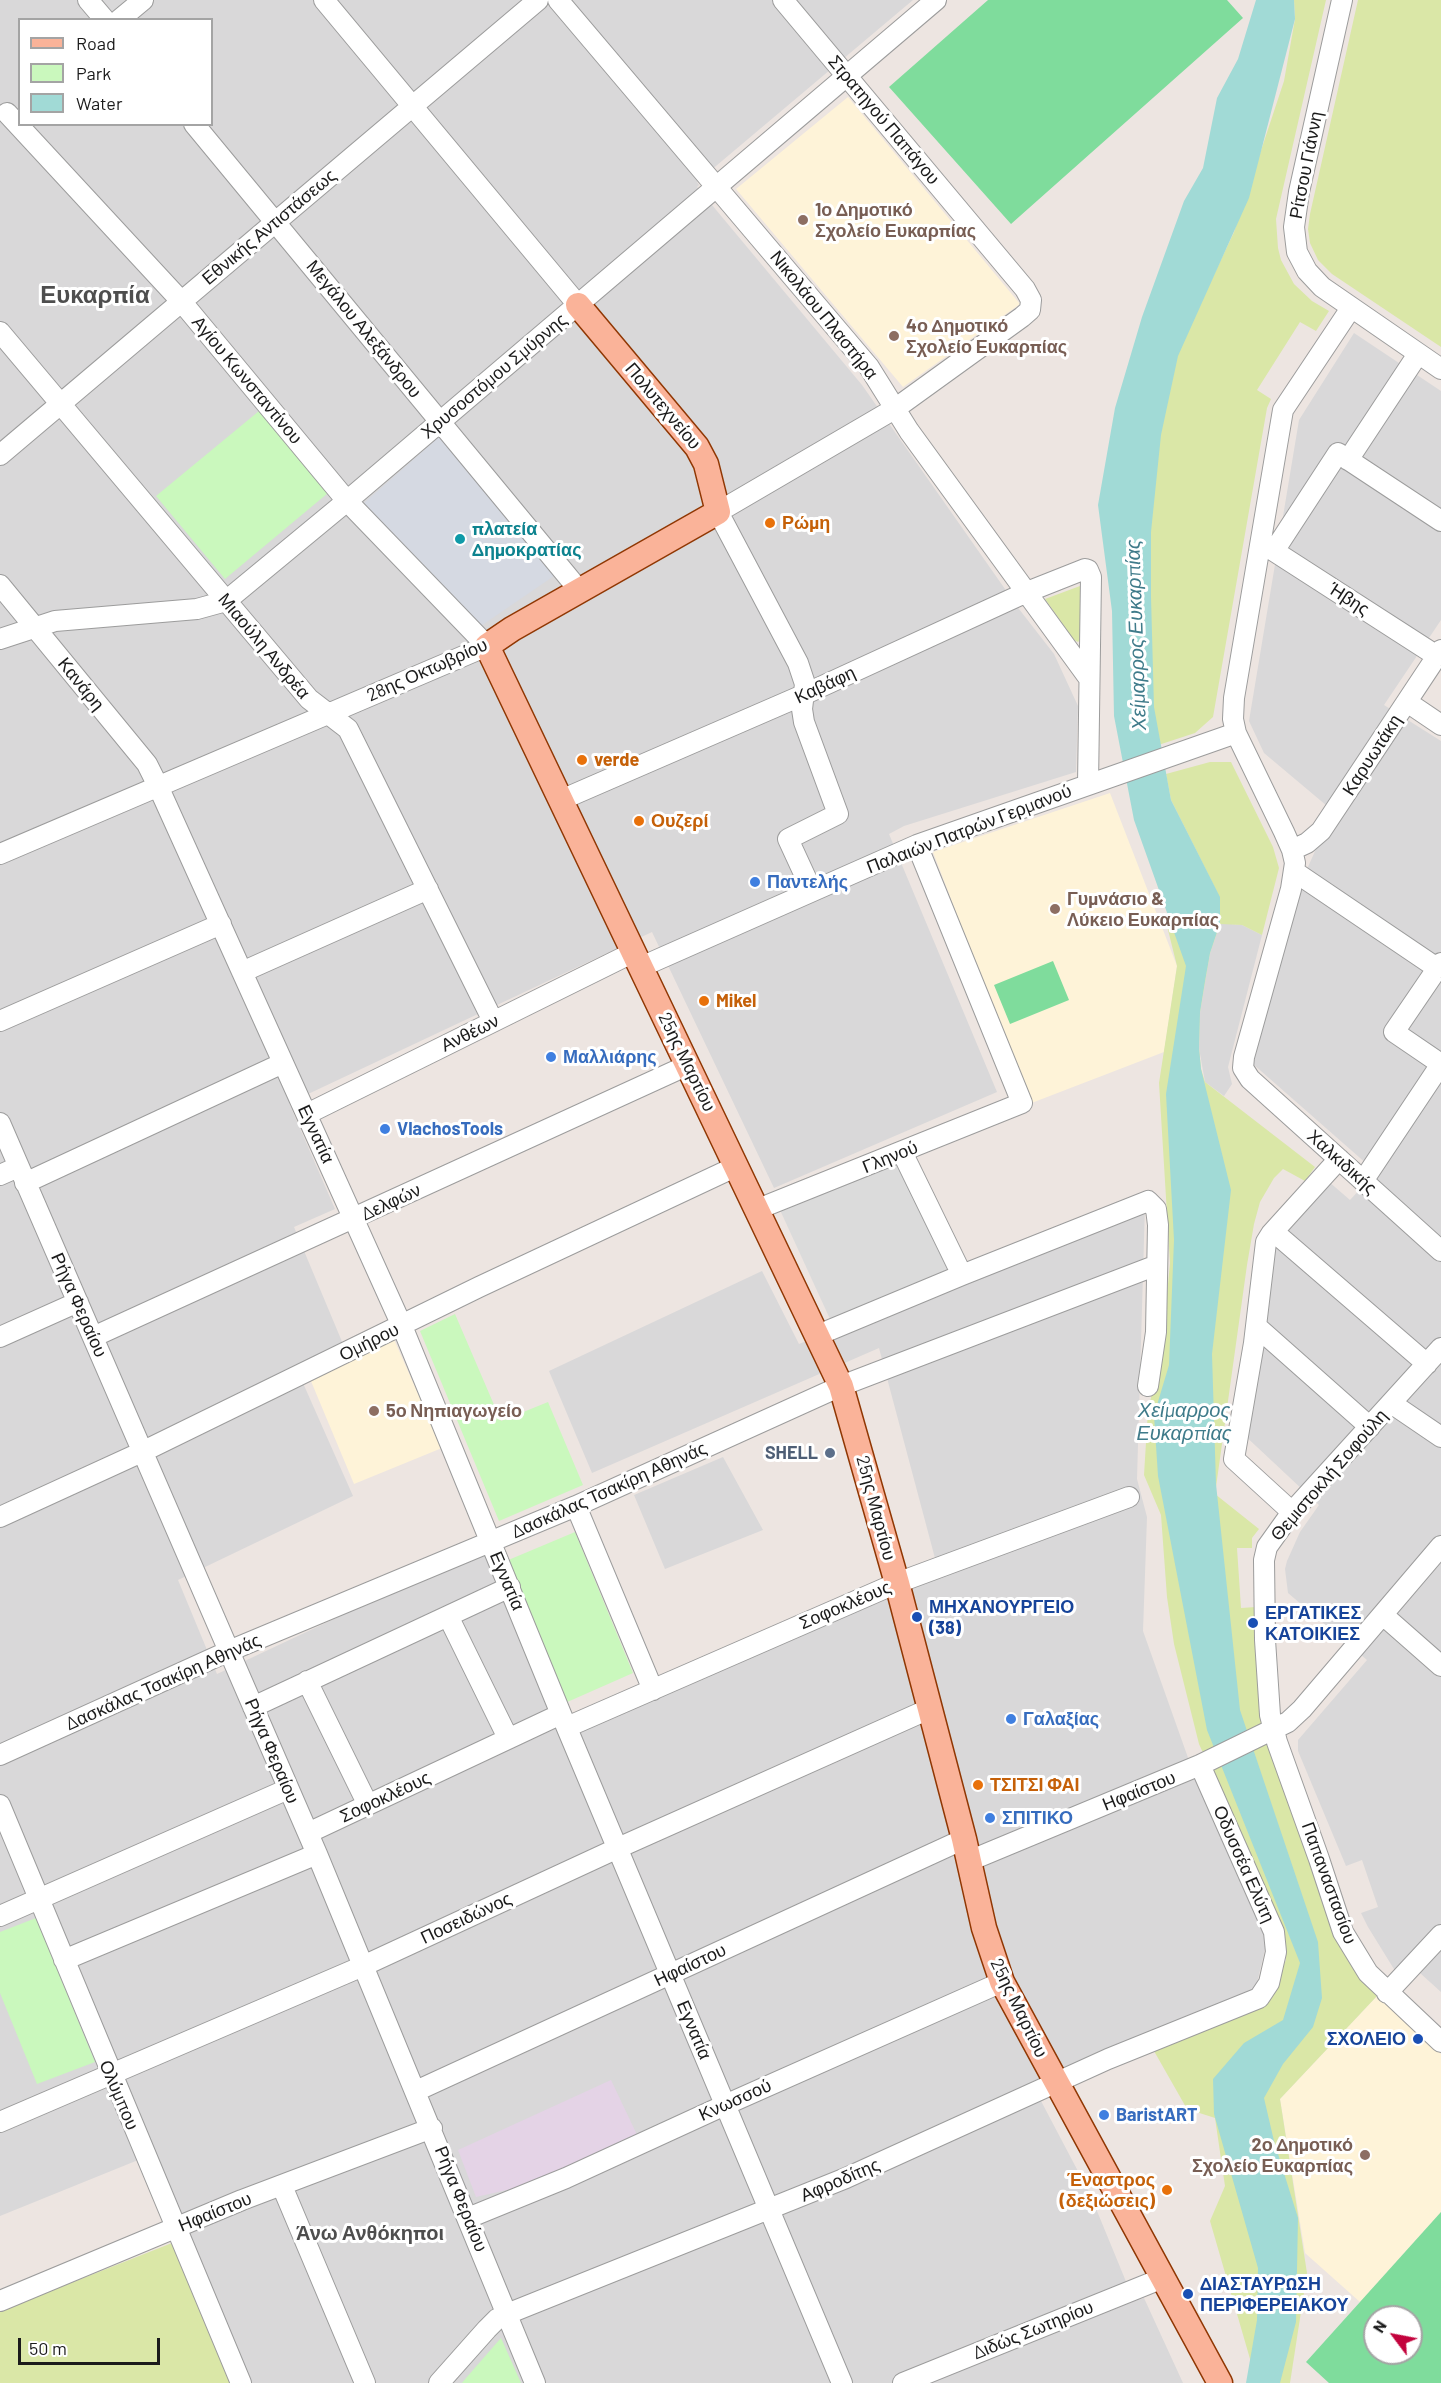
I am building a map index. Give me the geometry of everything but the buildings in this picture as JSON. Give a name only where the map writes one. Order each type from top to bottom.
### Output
[{"type":"main road","name":"Πολυτεχνείου","points":[[578,305],[698,447],[706,464],[718,512]]},
{"type":"main road","name":"28ης Οκτωβρίου","points":[[487,646],[579,590],[718,512]]},
{"type":"main road","name":"25ης Μαρτίου","points":[[487,646],[841,1386],[897,1583],[967,1850],[984,1928],[1002,1982],[1220,2383]]},
{"type":"street","points":[[88,0],[103,18]]},
{"type":"street","points":[[121,18],[143,0]]},
{"type":"street","name":"Πολυτεχνείου","points":[[324,0],[578,305]]},
{"type":"street","name":"Εθνικής Αντιστάσεως","points":[[0,454],[538,0]]},
{"type":"street","name":"Νικολάου Πλαστήρα","points":[[558,0],[869,367],[909,431],[1088,677]]},
{"type":"street","name":"Στρατηγού Παπάγου","points":[[783,0],[1025,289],[1031,300],[1030,310],[1022,317],[896,408]]},
{"type":"street","name":"Χρυσοστόμου Σμύρνης","points":[[0,639],[34,626],[65,619],[197,609],[226,601],[441,422],[936,0]]},
{"type":"street","name":"Ρίτσου Γιάννη","points":[[1342,0],[1299,192],[1294,236],[1300,259],[1310,276],[1351,308],[1441,369]]},
{"type":"street","name":"Αγίου Κωνσταντίνου","points":[[23,126],[182,301],[347,501],[487,646]]},
{"type":"street","name":"Μεγάλου Αλεξάνδρου","points":[[196,126],[579,590]]},
{"type":"street","points":[[1351,308],[1283,410],[1267,546],[1234,698],[1233,719],[1236,733],[1292,850],[1295,872],[1439,965],[1394,1032],[1441,1064],[1363,1181]]},
{"type":"street","name":"Μιαούλη Ανδρέα","points":[[0,332],[309,699],[348,729],[493,1021]]},
{"type":"street","points":[[1348,460],[1418,354]]},
{"type":"street","name":"28ης Οκτωβρίου","points":[[718,512],[896,408]]},
{"type":"street","points":[[1267,546],[1338,453],[1441,521]]},
{"type":"street","name":"Πολυτεχνείου","points":[[718,512],[798,663],[804,679],[804,722],[838,814],[788,839],[812,891]]},
{"type":"street","name":"Ήβης","points":[[1267,546],[1439,653]]},
{"type":"street","name":"Καβάφη","points":[[561,800],[803,695],[1079,570],[1088,570],[1090,577],[1088,677]]},
{"type":"street","name":"Κανάρη","points":[[0,585],[147,764],[158,786]]},
{"type":"street","name":"28ης Οκτωβρίου","points":[[0,854],[487,646]]},
{"type":"street","name":"Καρυωτάκη","points":[[1292,850],[1307,843],[1321,831],[1439,653]]},
{"type":"street","points":[[1088,677],[1088,785]]},
{"type":"street","points":[[1407,702],[1441,725]]},
{"type":"street","name":"Παλαιών Πατρών Γερμανού","points":[[638,959],[812,891],[917,845],[1236,733]]},
{"type":"street","name":"Εγνατία","points":[[158,786],[402,1326],[564,1720],[842,2383]]},
{"type":"street","name":"Γληνού","points":[[758,1209],[1022,1103],[917,845]]},
{"type":"street","name":"Χαλκιδικής","points":[[1295,872],[1244,1058],[1244,1071],[1250,1079],[1441,1251]]},
{"type":"street","points":[[242,972],[428,889]]},
{"type":"street","points":[[0,1021],[221,924]]},
{"type":"street","name":"Ανθέων","points":[[307,1114],[493,1021],[638,959]]},
{"type":"street","points":[[0,1175],[22,1175],[283,1063]]},
{"type":"street","name":"Δελφών","points":[[93,1337],[688,1065]]},
{"type":"street","name":"Ρήγα Φεραίου","points":[[0,1123],[317,1854],[536,2383]]},
{"type":"street","points":[[902,1152],[962,1275]]},
{"type":"street","points":[[1292,1512],[1234,1459],[1256,1326],[1266,1242],[1339,1159]]},
{"type":"street","name":"Ομήρου","points":[[0,1517],[144,1451],[737,1166]]},
{"type":"street","points":[[818,1335],[1146,1201],[1152,1203],[1156,1209],[1157,1265],[1156,1332],[1148,1386]]},
{"type":"street","points":[[1274,1232],[1427,1364]]},
{"type":"street","name":"Δασκάλας Τσακίρη Αθηνάς","points":[[0,1755],[229,1651],[576,1506],[841,1386],[1157,1265]]},
{"type":"street","points":[[0,1337],[78,1302]]},
{"type":"street","points":[[1256,1326],[1370,1427]]},
{"type":"street","name":"Θεμιστοκλή Σοφούλη","points":[[1274,1730],[1268,1703],[1264,1640],[1264,1560],[1267,1547],[1292,1512],[1441,1348]]},
{"type":"street","points":[[1391,1403],[1441,1437]]},
{"type":"street","name":"Σοφοκλέους","points":[[308,1833],[508,1738],[653,1690],[897,1583],[1129,1497]]},
{"type":"street","points":[[576,1506],[653,1690]]},
{"type":"street","points":[[1274,1730],[1288,1722],[1302,1709],[1441,1546]]},
{"type":"street","points":[[253,1707],[510,1587]]},
{"type":"street","points":[[448,1616],[508,1738]]},
{"type":"street","points":[[1383,1616],[1440,1662]]},
{"type":"street","points":[[307,1681],[368,1805]]},
{"type":"street","name":"Ποσειδώνος","points":[[0,2122],[363,1966],[618,1848],[929,1709]]},
{"type":"street","name":"Ηφαίστου","points":[[416,2091],[671,1974],[967,1850],[1203,1764],[1274,1730]]},
{"type":"street","name":"Παπαναστασίου","points":[[1274,1730],[1343,1932],[1368,1973],[1441,2042]]},
{"type":"street","name":"Οδυσσέα Ελύτη","points":[[1203,1764],[1274,1932],[1276,1952],[1269,1983],[1259,1998]]},
{"type":"street","points":[[0,1916],[288,1789]]},
{"type":"street","name":"Ολύμπου","points":[[0,1805],[110,2074],[241,2383]]},
{"type":"street","points":[[64,1960],[317,1854]]},
{"type":"street","points":[[1387,1993],[1441,1935]]},
{"type":"street","name":"Κνωσσού","points":[[468,2218],[566,2178],[1002,1982]]},
{"type":"street","name":"Αφροδίτης","points":[[440,2383],[487,2329],[497,2319],[507,2314],[768,2210],[856,2173],[1108,2059],[1259,1998]]},
{"type":"street","name":"Ηφαίστου","points":[[0,2301],[175,2228],[432,2128]]},
{"type":"street","points":[[282,2186],[365,2383]]},
{"type":"street","name":"Διδώς Σωτηρίου","points":[[903,2383],[1163,2278]]},
{"type":"shaded area","points":[[0,0],[913,0],[697,182],[699,185],[697,187],[862,385],[1019,609],[1054,654],[1078,706],[1076,772],[904,826],[889,834],[997,1092],[774,1188],[652,932],[289,1103],[335,1209],[294,1227],[343,1344],[295,1365],[353,1496],[178,1580],[217,1674],[485,1548],[563,1735],[940,1577],[879,1348],[592,1473],[549,1371],[762,1271],[799,1344],[1145,1205],[1137,1479],[1147,1517],[1143,1631],[1197,1783],[1268,1937],[1255,1991],[1031,2082],[1090,2194],[1134,2301],[1144,2298],[1183,2383],[250,2383],[153,2154],[0,2216]]},
{"type":"shaded area","points":[[848,97],[1020,304],[903,387],[736,189]]},
{"type":"shaded area","points":[[1354,333],[1441,391],[1441,620],[1384,705],[1441,741],[1441,1992],[1420,1973],[1408,1985],[1397,1974],[1368,1927],[1361,1913],[1378,1907],[1362,1860],[1346,1866],[1298,1751],[1298,1740],[1367,1660],[1288,1593],[1285,1569],[1287,1561],[1300,1532],[1319,1505],[1241,1432],[1269,1246],[1328,1181],[1350,1200],[1376,1172],[1253,1064],[1303,878],[1333,811],[1264,753],[1249,721],[1299,420]]},
{"type":"shaded area","name":"πλατεία Δημοκρατίας","points":[[439,437],[554,576],[478,628],[364,503]]},
{"type":"shaded area","name":"Γυμνάσιο & Λύκειο Ευκαρπίας","points":[[1110,793],[1177,966],[1164,1052],[1029,1104],[933,852]]},
{"type":"shaded area","points":[[1220,923],[1242,925],[1262,935],[1228,1067],[1232,1084],[1224,1096],[1205,1082],[1199,1048],[1200,1012],[1205,981],[1210,953]]},
{"type":"shaded area","points":[[899,1162],[950,1270],[830,1319],[780,1210]]},
{"type":"shaded area","name":"5ο Νηπιαγωγείο","points":[[392,1335],[442,1448],[354,1484],[308,1374]]},
{"type":"shaded area","points":[[723,1457],[763,1530],[665,1569],[634,1495]]},
{"type":"shaded area","name":"2ο Δημοτικό Σχολείο Ευκαρπίας","points":[[1377,1996],[1441,2054],[1441,2212],[1360,2302],[1305,2253],[1280,2099]]},
{"type":"shaded area","points":[[611,2080],[639,2139],[546,2181],[476,2197],[458,2150]]},
{"type":"green space","points":[[988,0],[1227,0],[1243,18],[1011,224],[889,87]]},
{"type":"green space","points":[[1294,0],[1326,0],[1276,219],[1278,248],[1281,260],[1294,284],[1312,301],[1329,311],[1316,331],[1300,322],[1257,390],[1271,399],[1267,408],[1213,717],[1195,733],[1137,752],[1136,441],[1234,232],[1284,81],[1295,19]]},
{"type":"green space","points":[[1358,0],[1441,0],[1441,347],[1332,274],[1318,260],[1310,243],[1308,229],[1310,214]]},
{"type":"green space","points":[[259,411],[328,493],[225,579],[156,496]]},
{"type":"green space","points":[[1080,586],[1081,639],[1078,642],[1074,640],[1045,599]]},
{"type":"green space","points":[[1210,762],[1231,762],[1273,847],[1279,868],[1262,935],[1242,925],[1220,924],[1210,953],[1200,1012],[1201,1069],[1205,1082],[1315,1167],[1305,1181],[1283,1169],[1274,1178],[1260,1202],[1247,1265],[1215,1494],[1259,1529],[1252,1538],[1252,1548],[1237,1548],[1241,1608],[1256,1607],[1261,1707],[1357,1970],[1377,1996],[1280,2099],[1307,2273],[1290,2383],[1257,2383],[1210,2221],[1225,2186],[1215,2118],[1187,2109],[1154,2051],[1265,2005],[1286,1960],[1285,1941],[1275,1912],[1199,1744],[1174,1644],[1167,1597],[1161,1515],[1144,1475],[1148,1410],[1161,1357],[1170,1263],[1159,1083],[1177,966],[1166,922],[1218,894],[1171,800],[1166,774]]},
{"type":"green space","points":[[1053,961],[1069,1000],[1010,1024],[994,985]]},
{"type":"green space","points":[[455,1314],[501,1421],[548,1402],[583,1485],[499,1521],[420,1331]]},
{"type":"green space","points":[[575,1532],[633,1673],[565,1703],[506,1561]]},
{"type":"green space","points":[[36,1918],[95,2062],[37,2084],[0,1993],[0,1932]]},
{"type":"green space","points":[[1441,2212],[1441,2383],[1329,2383],[1306,2362]]},
{"type":"green space","points":[[172,2243],[230,2383],[0,2383],[0,2311]]},
{"type":"green space","points":[[501,2338],[521,2383],[462,2383],[466,2378]]},
{"type":"water","name":"Χείμαρρος Ευκαρπίας","points":[[1256,0],[1294,0],[1295,19],[1249,198],[1178,356],[1161,435],[1151,532],[1151,597],[1154,707],[1171,800],[1220,897],[1220,923],[1210,953],[1200,1012],[1199,1048],[1201,1069],[1231,1190],[1212,1354],[1216,1484],[1240,1710],[1318,1942],[1322,1998],[1313,2027],[1283,2064],[1264,2098],[1274,2141],[1298,2218],[1296,2322],[1280,2383],[1246,2383],[1257,2320],[1258,2268],[1214,2114],[1213,2079],[1244,2043],[1283,2020],[1300,1963],[1207,1730],[1158,1476],[1154,1415],[1169,1365],[1174,1240],[1166,1094],[1186,966],[1134,820],[1114,716],[1112,611],[1098,505],[1115,408],[1142,317],[1184,201],[1203,168],[1217,98],[1238,59]]},
{"type":"place","name":"1ο Δημοτικό Σχολείο Ευκαρπίας","points":[[803,220]]},
{"type":"place","name":"4ο Δημοτικό Σχολείο Ευκαρπίας","points":[[894,336]]},
{"type":"place","name":"Ρώμη","points":[[770,523]]},
{"type":"place","name":"πλατεία Δημοκρατίας","points":[[460,539]]},
{"type":"place","name":"verde","points":[[582,760]]},
{"type":"place","name":"Ουζερί","points":[[639,821]]},
{"type":"place","name":"Παντελής","points":[[755,882]]},
{"type":"place","name":"Γυμνάσιο & Λύκειο Ευκαρπίας","points":[[1055,909]]},
{"type":"place","name":"Mikel","points":[[704,1001]]},
{"type":"place","name":"Μαλλιάρης","points":[[551,1057]]},
{"type":"place","name":"VlachosTools","points":[[385,1129]]},
{"type":"place","name":"5ο Νηπιαγωγείο","points":[[374,1411]]},
{"type":"place","name":"SHELL","points":[[830,1453]]},
{"type":"place","name":"ΜΗΧΑΝΟΥΡΓΕΙΟ (38)","points":[[917,1617]]},
{"type":"place","name":"ΕΡΓΑΤΙΚΕΣ ΚΑΤΟΙΚΙΕΣ","points":[[1253,1623]]},
{"type":"place","name":"Γαλαξίας","points":[[1011,1719]]},
{"type":"place","name":"ΤΣΙΤΣΙ ΦΑΙ","points":[[978,1785]]},
{"type":"place","name":"ΣΠΙΤΙΚΟ","points":[[990,1818]]},
{"type":"place","name":"ΣΧΟΛΕΙΟ","points":[[1418,2039]]},
{"type":"place","name":"BaristART","points":[[1104,2115]]},
{"type":"place","name":"2ο Δημοτικό Σχολείο Ευκαρπίας","points":[[1365,2155]]},
{"type":"place","name":"Έναστρος (δεξιώσεις)","points":[[1167,2190]]},
{"type":"place","name":"ΔΙΑΣΤΑΥΡΩΣΗ ΠΕΡΙΦΕΡΕΙΑΚΟΥ","points":[[1188,2294]]},
{"type":"district","name":"Ευκαρπία","points":[[95,295]]},
{"type":"district","name":"Άνω Ανθόκηποι","points":[[370,2233]]}]
